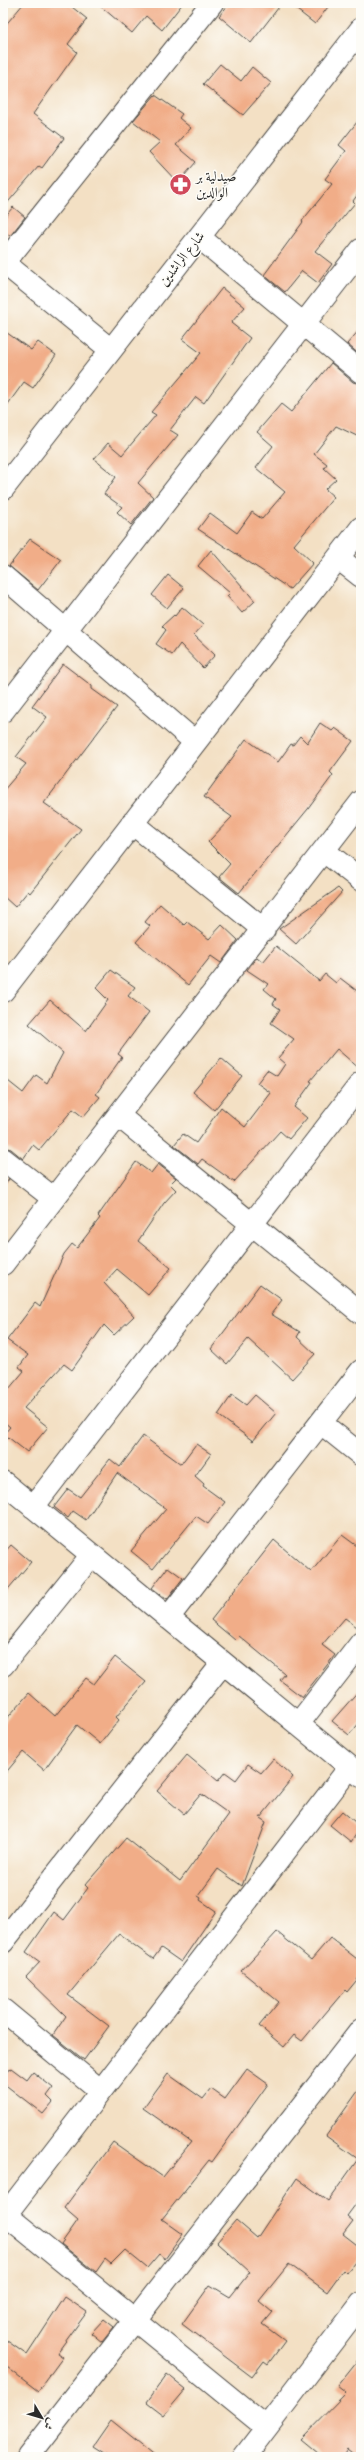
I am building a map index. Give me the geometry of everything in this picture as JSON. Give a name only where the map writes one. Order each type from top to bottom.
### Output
[{"type":"street","points":[[111,350],[3,262],[212,3]]},
{"type":"street","name":"شارع الراشدين","points":[[3,489],[361,29]]},
{"type":"street","points":[[199,237],[361,372]]},
{"type":"street","points":[[3,710],[361,250]]},
{"type":"street","points":[[3,991],[361,528]]},
{"type":"street","points":[[338,558],[361,576]]},
{"type":"street","points":[[3,576],[195,742]]},
{"type":"street","points":[[3,1264],[53,1198],[264,930],[361,802]]},
{"type":"street","points":[[132,823],[264,930]]},
{"type":"street","points":[[324,851],[361,880]]},
{"type":"street","points":[[34,1507],[361,1083]]},
{"type":"street","points":[[119,1116],[361,1313]]},
{"type":"street","points":[[3,1159],[53,1198]]},
{"type":"street","points":[[168,1618],[361,1371]]},
{"type":"street","points":[[321,1423],[361,1455]]},
{"type":"street","points":[[3,1482],[91,1556],[298,1723],[356,1772],[100,2090],[4,2216],[266,2427]]},
{"type":"street","points":[[3,1665],[91,1556]]},
{"type":"street","points":[[298,1723],[361,1643]]},
{"type":"street","points":[[3,1942],[223,1663]]},
{"type":"street","points":[[3,2010],[100,2090]]},
{"type":"street","points":[[28,2457],[361,2030]]},
{"type":"street","points":[[244,2457],[360,2309]]},
{"type":"building","points":[[24,3],[67,3],[87,19],[68,44],[77,52],[33,114],[64,138],[42,168],[39,166],[3,208],[3,28]]},
{"type":"building","points":[[97,3],[183,3],[162,30],[146,16],[132,33]]},
{"type":"building","points":[[230,3],[282,3],[251,43],[219,16]]},
{"type":"building","points":[[288,3],[331,3],[315,24]]},
{"type":"building","points":[[220,64],[241,81],[252,67],[271,83],[243,115],[203,84]]},
{"type":"building","points":[[155,95],[182,114],[179,118],[191,128],[176,145],[196,162],[178,183],[149,152],[160,142],[133,121]]},
{"type":"building","points":[[361,117],[361,190],[353,201],[355,203],[315,251],[332,264],[318,283],[302,271],[285,292],[264,275],[303,222],[302,221],[332,184],[325,179],[346,151],[339,145]]},
{"type":"building","points":[[13,207],[25,217],[10,236],[3,231],[3,219]]},
{"type":"building","points":[[222,288],[245,307],[231,323],[250,338],[204,403],[196,397],[170,430],[178,435],[138,483],[153,497],[131,525],[117,512],[122,507],[104,494],[116,477],[94,459],[108,443],[122,455],[156,415],[151,412],[201,353],[182,339]]},
{"type":"building","points":[[361,328],[361,356],[347,344]]},
{"type":"building","points":[[3,330],[31,350],[38,342],[56,355],[33,388],[24,382],[3,411]]},
{"type":"building","points":[[331,363],[353,382],[361,384],[361,438],[336,426],[314,454],[327,464],[324,468],[336,479],[325,489],[334,497],[294,545],[313,563],[290,589],[198,529],[210,513],[237,533],[252,512],[262,519],[285,492],[256,468],[273,446],[257,432],[281,404],[291,412]]},
{"type":"building","points":[[30,539],[61,560],[38,590],[9,566]]},
{"type":"building","points":[[211,550],[255,601],[242,613],[227,596],[230,593],[198,566]]},
{"type":"building","points":[[168,575],[184,588],[167,608],[152,595]]},
{"type":"building","points":[[182,607],[203,625],[194,635],[215,655],[203,668],[180,644],[172,655],[156,644],[166,630],[162,626],[174,615],[175,616]]},
{"type":"building","points":[[63,664],[92,686],[92,689],[117,707],[44,803],[81,829],[30,893],[28,891],[15,907],[3,896],[3,791],[26,764],[16,757],[47,717],[32,706]]},
{"type":"building","points":[[320,723],[332,731],[335,728],[353,741],[330,772],[333,775],[308,809],[239,893],[219,877],[230,864],[208,842],[232,817],[204,797],[246,739],[278,762],[291,744],[293,745],[300,736],[307,743]]},
{"type":"building","points":[[338,888],[342,892],[296,944],[279,929]]},
{"type":"building","points":[[160,904],[184,925],[187,922],[209,939],[222,925],[238,940],[221,963],[211,956],[188,985],[136,942],[150,926],[145,922]]},
{"type":"building","points":[[276,946],[319,981],[325,974],[336,983],[340,978],[361,994],[361,1070],[337,1049],[310,1081],[312,1082],[294,1107],[307,1118],[289,1139],[280,1131],[234,1182],[202,1159],[198,1164],[174,1145],[183,1134],[196,1143],[221,1107],[245,1127],[271,1093],[257,1083],[267,1070],[277,1076],[285,1064],[278,1058],[294,1039],[271,1023],[280,1009],[273,1004],[276,999],[264,989],[268,984],[247,970],[257,957],[263,962]]},
{"type":"building","points":[[111,970],[135,987],[128,996],[149,1012],[118,1054],[122,1057],[96,1094],[100,1097],[83,1117],[73,1109],[39,1150],[33,1145],[23,1159],[11,1149],[3,1147],[3,1077],[23,1093],[36,1075],[47,1083],[63,1053],[29,1024],[50,1000],[86,1031],[108,1000],[96,988]]},
{"type":"building","points":[[221,1058],[242,1076],[214,1110],[193,1092]]},
{"type":"building","points":[[136,1162],[151,1173],[158,1164],[176,1178],[170,1184],[176,1190],[164,1203],[138,1241],[171,1268],[148,1295],[117,1269],[104,1283],[134,1316],[114,1335],[104,1325],[72,1370],[64,1364],[24,1408],[48,1427],[27,1452],[4,1434],[10,1427],[3,1421],[3,1396],[24,1371],[19,1367],[28,1355],[7,1340],[35,1303],[40,1307],[64,1254],[72,1244],[77,1248],[100,1218],[98,1216]]},
{"type":"building","points":[[3,1175],[9,1179],[3,1188]]},
{"type":"building","points":[[260,1284],[282,1300],[271,1314],[300,1332],[297,1337],[315,1354],[292,1379],[248,1339],[227,1364],[211,1349]]},
{"type":"building","points":[[232,1395],[246,1405],[255,1395],[276,1413],[253,1441],[218,1415]]},
{"type":"building","points":[[143,1436],[181,1464],[196,1444],[211,1454],[195,1476],[204,1484],[203,1486],[225,1502],[208,1524],[196,1516],[153,1569],[131,1551],[166,1509],[117,1473],[86,1520],[73,1511],[68,1518],[54,1507],[68,1489],[80,1497],[110,1459],[120,1467]]},
{"type":"building","points":[[342,1535],[361,1549],[361,1630],[345,1618],[322,1645],[335,1655],[302,1697],[280,1680],[285,1674],[239,1636],[235,1640],[211,1620],[274,1540],[311,1572]]},
{"type":"building","points":[[11,1545],[31,1562],[3,1595],[3,1554]]},
{"type":"building","points":[[168,1567],[183,1578],[167,1599],[152,1588]]},
{"type":"building","points":[[115,1657],[146,1682],[116,1717],[119,1720],[100,1744],[77,1725],[44,1770],[23,1752],[3,1776],[3,1723],[29,1693],[55,1716],[86,1678],[94,1684]]},
{"type":"building","points":[[361,1688],[361,1721],[349,1735],[332,1721]]},
{"type":"building","points":[[187,1755],[218,1781],[225,1772],[236,1780],[248,1764],[261,1773],[273,1759],[293,1777],[260,1818],[266,1822],[242,1886],[218,1869],[198,1896],[201,1898],[200,1900],[216,1911],[181,1962],[161,1948],[153,1959],[119,1934],[68,1995],[109,2026],[84,2060],[53,2035],[66,2016],[26,1977],[40,1962],[26,1952],[54,1912],[64,1920],[88,1888],[85,1885],[126,1838],[180,1881],[229,1814],[201,1794],[184,1814],[157,1791]]},
{"type":"building","points":[[342,1811],[361,1827],[351,1842],[330,1825]]},
{"type":"building","points":[[277,1932],[311,1960],[330,1938],[361,1962],[361,1975],[347,1992],[345,1990],[302,2041],[294,2035],[284,2047],[259,2026],[279,2002],[241,1971]]},
{"type":"building","points":[[11,2068],[27,2080],[33,2072],[53,2088],[47,2096],[53,2102],[43,2114],[3,2083],[3,2078]]},
{"type":"building","points":[[247,2069],[268,2084],[212,2162],[209,2160],[162,2219],[183,2234],[165,2259],[159,2254],[147,2268],[125,2250],[111,2264],[105,2259],[96,2272],[61,2244],[78,2220],[64,2208],[113,2142],[163,2177],[191,2142],[143,2108],[168,2074],[203,2099],[211,2089],[225,2099]]},
{"type":"building","points":[[361,2087],[361,2197],[347,2216],[353,2221],[343,2234],[361,2248],[361,2255],[346,2273],[343,2270],[327,2292],[289,2264],[259,2301],[272,2312],[262,2324],[285,2341],[268,2364],[264,2361],[252,2377],[182,2324],[210,2285],[230,2297],[250,2272],[217,2242],[236,2220],[257,2238],[297,2178],[328,2201],[358,2159],[326,2136]]},
{"type":"building","points":[[65,2297],[87,2312],[57,2353],[63,2357],[38,2391],[3,2364],[3,2338],[27,2355]]},
{"type":"building","points":[[104,2319],[114,2327],[102,2342],[91,2333]]},
{"type":"building","points":[[361,2356],[361,2457],[356,2457],[347,2450],[342,2457],[323,2457],[301,2439],[346,2393],[337,2386]]},
{"type":"building","points":[[167,2374],[186,2389],[164,2415],[147,2402]]},
{"type":"building","points":[[111,2420],[157,2457],[110,2457],[93,2446]]},
{"type":"place","name":"صيدلية بر الوالدين","points":[[181,185]]}]
